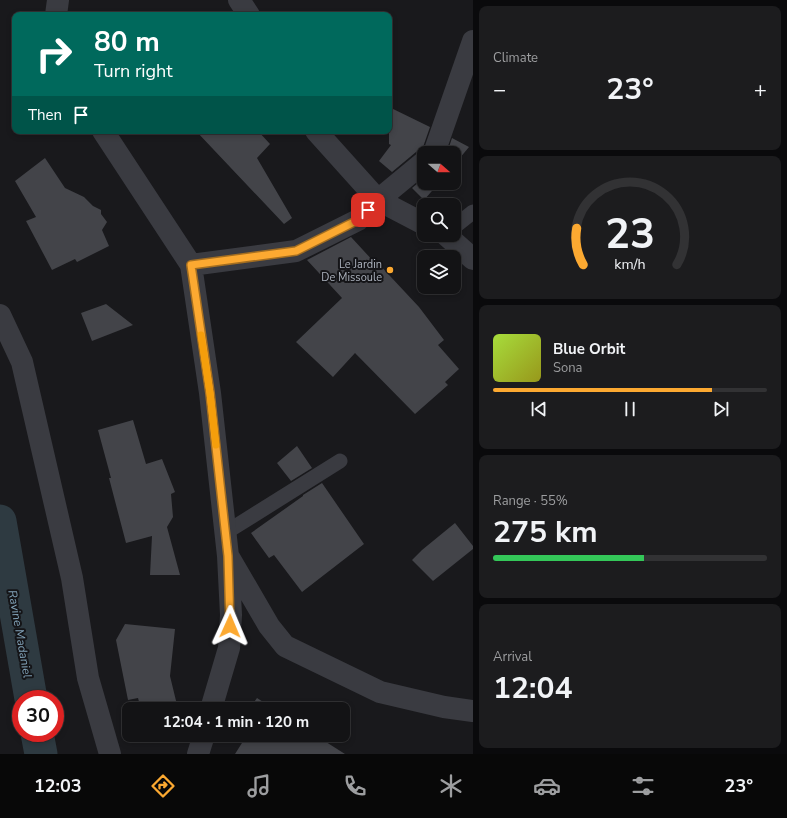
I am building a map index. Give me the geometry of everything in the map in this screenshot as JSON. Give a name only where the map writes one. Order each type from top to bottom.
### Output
[{"type":"street","points":[[56,12],[58,0]]},
{"type":"street","points":[[239,0],[247,12]]},
{"type":"street","points":[[436,146],[473,41]]},
{"type":"street","points":[[105,134],[191,265],[210,393],[228,556],[231,615],[229,648],[213,702]]},
{"type":"street","points":[[319,134],[378,200],[417,220]]},
{"type":"street","points":[[191,265],[296,251],[358,220],[378,200],[417,168]]},
{"type":"street","points":[[454,242],[473,259]]},
{"type":"street","points":[[0,315],[22,362],[72,578],[88,678],[110,754]]},
{"type":"street","points":[[228,556],[269,626],[285,646],[380,692],[444,707],[473,711]]},
{"type":"street","points":[[198,754],[202,742]]},
{"type":"lane","points":[[461,221],[473,212]]},
{"type":"lane","points":[[225,533],[340,461]]},
{"type":"building","points":[[392,108],[430,127],[423,146],[417,146],[417,152],[392,172],[379,161],[391,145],[389,144],[389,134],[392,134]]},
{"type":"building","points":[[199,134],[261,134],[270,144],[257,158],[292,218],[284,224]]},
{"type":"building","points":[[452,138],[469,147],[461,157],[461,146],[449,146]]},
{"type":"building","points":[[45,158],[65,188],[84,197],[93,206],[101,210],[101,214],[107,222],[102,230],[109,246],[77,262],[75,259],[52,270],[26,221],[36,217],[15,181]]},
{"type":"building","points":[[417,184],[417,190],[433,190],[426,198],[422,198],[412,188]]},
{"type":"building","points":[[351,237],[375,263],[376,261],[419,307],[444,340],[438,345],[459,369],[445,382],[448,385],[415,414],[355,353],[333,377],[296,342],[342,298],[307,260]]},
{"type":"building","points":[[106,304],[133,325],[92,341],[81,313]]},
{"type":"building","points":[[133,420],[146,464],[162,459],[175,492],[171,494],[173,517],[167,527],[180,575],[150,575],[152,536],[126,543],[98,430]]},
{"type":"building","points":[[297,446],[312,468],[291,481],[277,463]]},
{"type":"building","points":[[322,483],[364,544],[302,592],[274,555],[269,558],[251,533]]},
{"type":"building","points":[[455,523],[473,546],[473,549],[433,581],[412,560]]},
{"type":"building","points":[[125,624],[175,629],[170,676],[176,702],[139,702],[138,698],[128,700],[116,640]]},
{"type":"building","points":[[257,698],[263,702],[254,702]]},
{"type":"building","points":[[243,742],[326,742],[345,754],[235,754]]},
{"type":"waterway","name":"Ravine Madaniel","points":[[0,521],[29,690]]},
{"type":"waterway","name":"Ravine Madaniel","points":[[39,742],[41,754]]},
{"type":"slow traffic","points":[[201,335],[216,445]]},
{"type":"place","name":"Le Jardin De Missoule","points":[[390,270]]},
{"type":"route","points":[[230,626],[231,615],[228,556],[210,393],[191,265],[296,251],[358,220],[368,210]]}]
